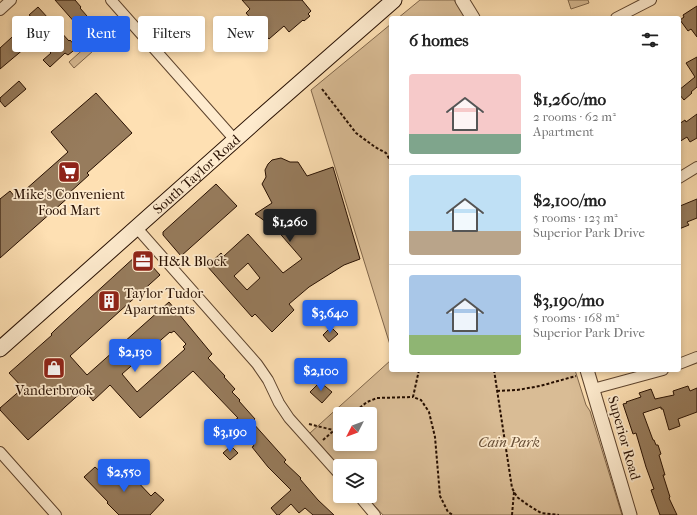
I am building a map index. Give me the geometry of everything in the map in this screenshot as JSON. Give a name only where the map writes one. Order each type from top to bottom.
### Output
[{"type":"main road","name":"South Taylor Road","points":[[0,349],[394,0]]},
{"type":"street","points":[[0,10],[11,0]]},
{"type":"street","points":[[111,0],[235,140]]},
{"type":"street","points":[[462,0],[472,16]]},
{"type":"street","points":[[620,16],[651,0]]},
{"type":"street","points":[[681,177],[697,167]]},
{"type":"street","points":[[136,227],[257,364],[268,380],[279,403],[290,418],[333,467]]},
{"type":"street","points":[[681,363],[697,357]]},
{"type":"street","points":[[592,389],[656,372]]},
{"type":"street","name":"Superior Road","points":[[582,373],[592,389],[630,515]]},
{"type":"street","points":[[0,452],[56,515]]},
{"type":"street","points":[[365,503],[376,515]]},
{"type":"path","points":[[322,89],[356,133],[386,153],[389,158]]},
{"type":"path","points":[[413,397],[419,372]]},
{"type":"path","points":[[494,372],[512,488],[517,497],[528,506],[541,513],[559,515]]},
{"type":"path","points":[[498,391],[538,387],[582,373]]},
{"type":"path","points":[[361,407],[367,402],[377,398],[413,397],[421,400],[429,412],[435,437],[440,496],[448,512],[453,515]]},
{"type":"path","points":[[308,423],[333,430]]},
{"type":"path","points":[[316,448],[333,431]]},
{"type":"path","points":[[512,515],[514,490]]},
{"type":"green space","points":[[420,0],[454,0],[465,16],[400,16]]},
{"type":"green space","points":[[568,0],[588,0],[589,3],[571,9]]},
{"type":"green space","points":[[389,26],[389,342],[311,90]]},
{"type":"green space","points":[[80,52],[92,52],[74,68],[69,62]]},
{"type":"green space","name":"Cain Park","points":[[389,362],[389,372],[576,372],[586,405],[590,411],[622,515],[383,515],[372,503],[377,503],[377,459],[333,459],[310,433],[333,412],[333,451],[377,451],[377,407],[339,407]]},
{"type":"building","points":[[55,0],[75,0],[87,16],[72,16],[72,19]]},
{"type":"building","points":[[242,0],[302,0],[311,11],[308,14],[310,16],[289,32],[284,26],[269,39],[268,16],[249,16],[246,13],[250,9]]},
{"type":"building","points":[[697,6],[697,37],[691,29],[688,31],[681,21],[681,19],[684,17],[683,15]]},
{"type":"building","points":[[38,7],[46,16],[30,16],[29,15]]},
{"type":"building","points":[[64,36],[72,42],[72,52],[68,55],[65,53],[50,67],[43,60],[51,53],[50,52],[64,52]]},
{"type":"building","points":[[12,37],[12,52],[20,52],[0,69],[0,48]]},
{"type":"building","points":[[697,57],[697,87],[684,100],[681,96],[681,88],[695,77],[686,63]]},
{"type":"building","points":[[19,81],[26,89],[5,107],[0,101],[0,98]]},
{"type":"building","points":[[96,93],[132,133],[87,173],[89,175],[68,194],[70,196],[0,258],[0,199],[10,191],[16,198],[68,152],[51,132]]},
{"type":"building","points":[[697,114],[697,138],[690,142],[687,137],[681,141],[681,123],[685,120],[686,122]]},
{"type":"building","points":[[281,158],[290,162],[298,162],[307,176],[333,167],[360,259],[344,265],[309,287],[289,304],[294,310],[272,332],[255,314],[252,317],[207,266],[221,253],[224,256],[248,234],[283,273],[302,259],[276,229],[255,214],[272,203],[262,184],[266,177],[265,170],[272,160]],"holes":[[[248,263],[260,278],[247,290],[234,276]]]},
{"type":"building","name":"Taylor Tudor Apartments","points":[[216,184],[237,206],[181,256],[163,235],[163,232]]},
{"type":"building","points":[[697,199],[697,218],[687,222],[689,225],[681,228],[681,206]]},
{"type":"building","points":[[137,255],[142,255],[160,275],[70,356],[87,375],[169,302],[212,354],[208,358],[235,389],[232,392],[255,419],[252,422],[286,460],[284,462],[301,478],[300,479],[318,500],[334,515],[313,515],[305,508],[299,513],[291,504],[279,515],[277,515],[271,508],[291,490],[268,467],[252,447],[254,446],[233,421],[238,418],[193,371],[140,418],[110,385],[93,401],[84,390],[28,440],[0,410],[0,408],[23,388],[9,373],[52,335],[51,334]],"holes":[[[174,331],[186,344],[183,347],[185,349],[137,392],[122,374],[170,332],[171,333]]]},
{"type":"building","points":[[331,327],[338,334],[329,342],[323,335]]},
{"type":"building","points":[[320,382],[332,392],[322,403],[310,392]]},
{"type":"building","points":[[688,386],[690,391],[697,388],[697,412],[678,419],[680,426],[669,430],[663,409],[661,409],[661,407],[643,413],[653,440],[656,445],[658,445],[661,454],[659,455],[665,475],[663,475],[670,497],[669,498],[677,515],[660,515],[651,490],[654,489],[636,433],[633,434],[623,404],[641,397],[639,393],[651,389],[655,399],[674,395],[673,391]]},
{"type":"building","points":[[231,446],[238,453],[230,460],[223,453]]},
{"type":"building","points":[[95,467],[103,474],[110,467],[128,483],[134,478],[151,496],[155,492],[164,500],[150,515],[119,515],[84,477]]},
{"type":"place","name":"Mike's Convenient Food Mart","points":[[69,172]]},
{"type":"place","name":"H&R Block","points":[[143,261]]},
{"type":"place","name":"Taylor Tudor Apartments","points":[[109,301]]},
{"type":"place","name":"Vanderbrook","points":[[54,368]]}]
